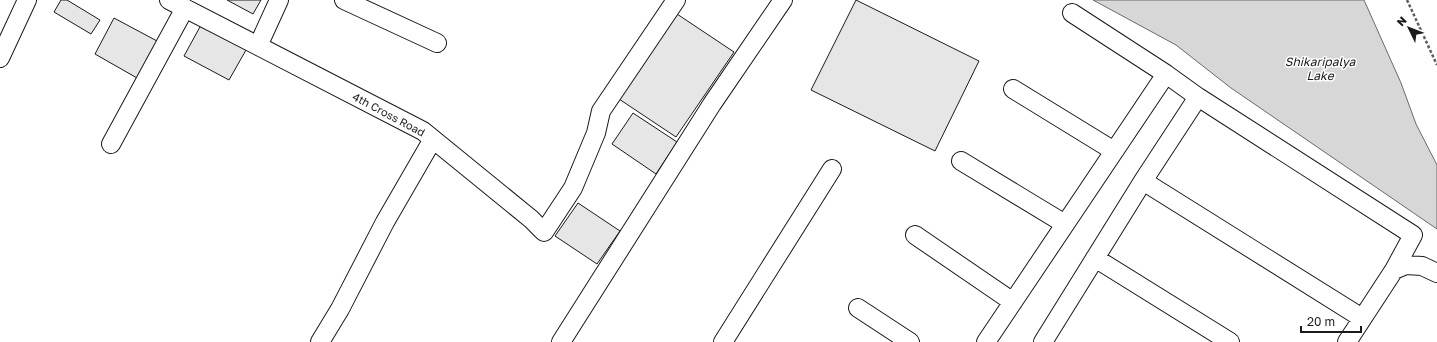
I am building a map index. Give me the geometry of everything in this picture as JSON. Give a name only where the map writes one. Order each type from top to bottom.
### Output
[{"type":"street","points":[[0,58],[27,0]]},
{"type":"street","name":"4th Cross Road","points":[[169,0],[423,131],[531,219],[544,232],[573,188],[596,133],[601,112],[676,0]]},
{"type":"street","points":[[258,46],[279,0]]},
{"type":"street","points":[[344,0],[437,43]]},
{"type":"street","points":[[561,342],[712,104],[783,0]]},
{"type":"street","points":[[111,144],[185,8]]},
{"type":"street","points":[[1072,13],[1413,235],[1394,270],[1347,342]]},
{"type":"street","points":[[986,342],[1166,74]]},
{"type":"street","points":[[1013,89],[1114,151]]},
{"type":"street","points":[[1046,341],[1095,258],[1198,96]]},
{"type":"street","points":[[320,342],[340,309],[385,222],[433,139]]},
{"type":"street","points":[[962,162],[1065,224]]},
{"type":"street","points":[[723,342],[832,170]]},
{"type":"street","points":[[1143,181],[1362,318]]},
{"type":"street","points":[[915,235],[1013,302]]},
{"type":"street","points":[[1095,258],[1230,342]]},
{"type":"street","points":[[1394,270],[1406,265],[1422,266],[1437,273]]},
{"type":"street","points":[[858,308],[910,342]]},
{"type":"path","points":[[1407,0],[1437,65]]},
{"type":"water","name":"Shikaripalya Lake","points":[[1093,0],[1364,0],[1401,83],[1416,124],[1437,165],[1437,229],[1231,88],[1176,45]]},
{"type":"building","points":[[61,0],[67,0],[100,20],[91,34],[54,12]]},
{"type":"building","points":[[227,0],[261,0],[253,14]]},
{"type":"building","points":[[856,0],[979,61],[935,151],[811,90]]},
{"type":"building","points":[[677,14],[734,52],[676,137],[619,99]]},
{"type":"building","points":[[114,18],[157,41],[137,78],[95,54]]},
{"type":"building","points":[[201,25],[246,50],[229,80],[184,56]]},
{"type":"building","points":[[633,113],[677,142],[656,174],[612,144]]},
{"type":"building","points":[[578,203],[620,231],[597,264],[555,236]]}]
